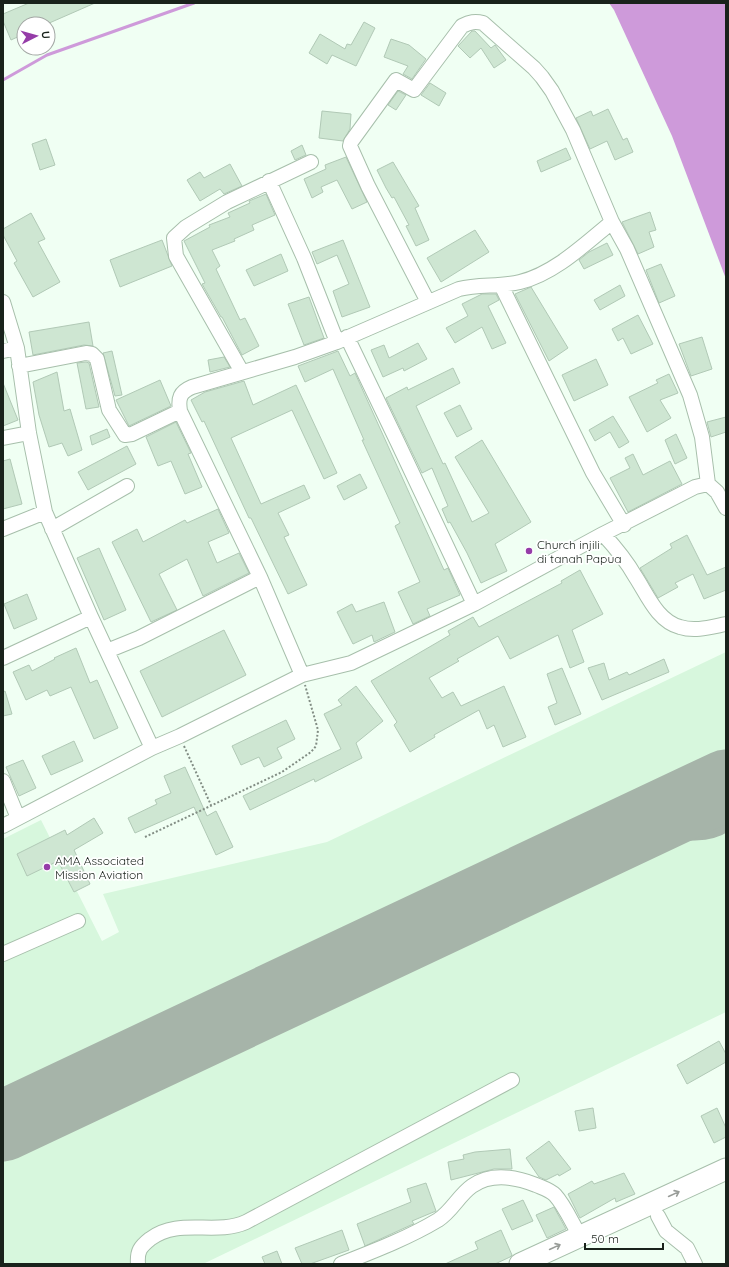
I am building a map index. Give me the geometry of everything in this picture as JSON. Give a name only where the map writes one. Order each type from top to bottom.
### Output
[{"type":"highway","points":[[552,1264],[658,1216],[725,1177]]},
{"type":"highway","points":[[520,1264],[580,1236],[725,1177]]},
{"type":"street","points":[[428,302],[368,186],[350,146],[351,142],[396,80],[414,90],[462,26],[468,23],[478,22],[483,23],[534,68],[542,77],[552,91],[573,130],[612,222],[624,242],[690,395],[702,437],[708,484],[717,492],[726,508]]},
{"type":"street","points":[[242,372],[176,256],[174,238],[178,233],[208,213],[269,181],[311,162]]},
{"type":"street","points":[[269,181],[342,340],[398,443],[474,604]]},
{"type":"street","points":[[302,675],[260,577],[180,411],[179,398],[184,390],[295,357],[342,340],[459,289],[472,286],[501,285],[536,277],[564,259],[612,222]]},
{"type":"street","points":[[501,285],[593,474],[621,526],[617,550]]},
{"type":"street","points":[[3,302],[17,348],[29,433],[45,512],[91,617],[152,748]]},
{"type":"street","points":[[3,351],[17,348]]},
{"type":"street","points":[[19,366],[86,353],[94,355],[97,359],[109,410],[125,434],[132,434],[180,411]]},
{"type":"street","points":[[3,438],[29,433]]},
{"type":"street","points":[[3,826],[152,748],[180,736],[302,675],[351,663],[474,604],[603,534],[695,488],[708,484]]},
{"type":"street","points":[[52,529],[127,486]]},
{"type":"street","points":[[3,529],[45,512]]},
{"type":"street","points":[[603,534],[617,550],[652,604],[667,621],[681,628],[698,629],[726,624]]},
{"type":"street","points":[[107,651],[145,635],[260,577]]},
{"type":"street","points":[[3,658],[91,617]]},
{"type":"street","points":[[3,781],[18,818]]},
{"type":"street","points":[[3,954],[78,921]]},
{"type":"street","points":[[138,1264],[137,1252],[140,1246],[159,1232],[191,1226],[218,1228],[242,1224],[512,1080]]},
{"type":"street","points":[[341,1264],[415,1232],[439,1219],[449,1211],[472,1186],[488,1179],[500,1177],[514,1178],[548,1190],[558,1198],[580,1236]]},
{"type":"street","points":[[658,1216],[666,1231],[687,1248],[695,1264]]},
{"type":"path","points":[[146,837],[282,772],[311,752],[316,746],[318,730],[302,675]]},
{"type":"path","points":[[180,736],[211,805]]},
{"type":"shaded area","points":[[609,3],[726,3],[726,279],[672,136],[614,10]]},
{"type":"shaded area","points":[[726,652],[726,1012],[203,1264],[3,1264],[3,839],[41,820],[102,941],[119,932],[103,894],[327,842]]},
{"type":"building","points":[[29,3],[95,3],[56,20],[56,16],[16,16],[16,38],[11,40],[3,21],[3,14]]},
{"type":"building","points":[[364,22],[375,28],[356,66],[332,55],[327,64],[309,53],[320,34],[345,49],[347,44],[351,45]]},
{"type":"building","points":[[472,31],[475,31],[491,48],[495,45],[506,60],[494,68],[481,48],[470,58],[458,46]]},
{"type":"building","points":[[391,39],[409,45],[426,59],[412,79],[403,74],[408,66],[384,57]]},
{"type":"building","points":[[430,83],[446,93],[439,106],[421,95]]},
{"type":"building","points":[[398,91],[406,95],[396,110],[388,105]]},
{"type":"building","points":[[608,109],[623,140],[627,138],[633,152],[615,160],[607,141],[590,149],[576,118],[591,111],[593,116]]},
{"type":"building","points":[[322,111],[351,114],[350,129],[343,141],[319,138]]},
{"type":"building","points":[[46,139],[55,165],[40,170],[32,144]]},
{"type":"building","points":[[302,145],[306,155],[295,160],[291,151]]},
{"type":"building","points":[[566,148],[571,159],[541,172],[537,161]]},
{"type":"building","points":[[346,157],[367,202],[352,209],[337,180],[321,187],[323,192],[312,198],[304,179],[326,169],[325,165]]},
{"type":"building","points":[[393,162],[419,206],[415,208],[429,240],[416,246],[406,226],[409,225],[394,197],[392,198],[386,188],[377,170]]},
{"type":"building","points":[[230,164],[242,186],[224,194],[220,189],[200,201],[187,180],[200,172],[204,178]]},
{"type":"building","points":[[266,194],[275,215],[252,225],[254,230],[234,239],[235,241],[212,250],[220,266],[216,269],[240,320],[245,318],[259,346],[242,355],[222,317],[202,284],[205,283],[184,241],[210,227],[209,225],[230,217],[228,213],[250,203],[249,201]]},
{"type":"building","points":[[650,212],[656,230],[649,232],[654,247],[638,254],[622,222]]},
{"type":"building","points":[[31,213],[45,239],[38,242],[60,282],[33,297],[14,263],[17,261],[3,235],[3,229]]},
{"type":"building","points":[[475,230],[489,252],[441,282],[427,258]]},
{"type":"building","points":[[162,240],[172,266],[120,287],[110,260]]},
{"type":"building","points":[[343,240],[370,307],[342,317],[333,291],[349,284],[337,255],[317,264],[312,252]]},
{"type":"building","points":[[607,243],[613,255],[584,269],[579,260],[589,252]]},
{"type":"building","points":[[281,254],[288,271],[254,286],[246,270]]},
{"type":"building","points":[[661,264],[675,296],[659,303],[646,270]]},
{"type":"building","points":[[620,285],[625,296],[600,310],[594,300]]},
{"type":"building","points":[[531,287],[568,348],[549,361],[515,294]]},
{"type":"building","points":[[482,294],[496,294],[499,300],[488,306],[506,343],[492,349],[482,327],[455,343],[446,328],[468,316],[462,304]]},
{"type":"building","points":[[309,297],[324,338],[304,345],[288,304]]},
{"type":"building","points":[[638,315],[653,344],[631,354],[623,338],[618,341],[612,329]]},
{"type":"building","points":[[89,322],[93,346],[84,345],[33,355],[29,332]]},
{"type":"building","points":[[702,337],[712,369],[691,376],[679,344]]},
{"type":"building","points":[[418,343],[427,359],[404,371],[403,368],[383,377],[371,350],[384,345],[389,358]]},
{"type":"building","points":[[112,351],[122,395],[115,396],[103,353]]},
{"type":"building","points":[[338,351],[350,376],[355,373],[444,570],[448,568],[460,595],[427,609],[430,616],[413,624],[398,592],[420,582],[395,526],[400,523],[362,440],[364,440],[333,369],[305,382],[298,366]]},
{"type":"building","points":[[224,357],[230,367],[210,372],[208,360]]},
{"type":"building","points":[[596,359],[608,385],[574,401],[562,375]]},
{"type":"building","points":[[77,363],[89,363],[99,407],[86,409]]},
{"type":"building","points":[[453,368],[460,383],[416,406],[443,464],[445,463],[472,522],[489,513],[455,457],[482,440],[531,522],[495,544],[507,571],[481,583],[467,553],[450,522],[448,523],[442,509],[448,506],[432,468],[422,473],[386,398],[407,387],[408,390]]},
{"type":"building","points":[[57,372],[64,411],[70,409],[82,450],[68,456],[62,443],[49,447],[39,415],[33,382]]},
{"type":"building","points":[[669,374],[678,393],[660,400],[671,418],[647,432],[629,397],[658,383],[656,380]]},
{"type":"building","points":[[160,380],[171,406],[129,426],[116,400]]},
{"type":"building","points":[[244,381],[253,405],[296,385],[337,473],[324,479],[292,410],[231,438],[261,504],[304,485],[310,498],[278,513],[289,535],[284,537],[307,585],[288,594],[251,518],[249,518],[204,421],[202,422],[191,400],[205,392]]},
{"type":"building","points":[[3,383],[18,420],[3,426]]},
{"type":"building","points":[[460,405],[472,429],[457,437],[444,413]]},
{"type":"building","points":[[613,416],[629,442],[619,448],[610,432],[595,441],[589,430]]},
{"type":"building","points":[[726,417],[726,432],[711,437],[707,422]]},
{"type":"building","points":[[176,422],[191,453],[188,454],[202,487],[185,494],[171,461],[158,466],[146,437]]},
{"type":"building","points":[[107,429],[110,437],[92,445],[90,436]]},
{"type":"building","points":[[676,434],[687,458],[675,464],[665,440]]},
{"type":"building","points":[[127,446],[136,464],[88,490],[78,472]]},
{"type":"building","points":[[633,454],[643,475],[670,461],[682,484],[628,512],[610,478],[630,468],[625,458]]},
{"type":"building","points":[[10,459],[22,504],[3,509],[3,461]]},
{"type":"building","points":[[360,474],[367,488],[344,500],[337,486]]},
{"type":"building","points":[[218,509],[229,533],[208,542],[217,563],[239,553],[249,573],[203,596],[187,559],[159,574],[177,610],[151,622],[112,542],[137,529],[143,542],[185,520],[187,523]]},
{"type":"building","points":[[687,535],[707,575],[726,567],[726,590],[704,599],[693,574],[675,583],[678,587],[658,598],[640,568],[672,548],[670,544]]},
{"type":"building","points":[[99,548],[126,610],[104,620],[77,558]]},
{"type":"building","points":[[580,570],[603,614],[572,630],[584,662],[570,668],[558,635],[510,659],[498,636],[457,659],[459,661],[429,678],[442,698],[453,692],[461,706],[504,686],[526,737],[503,747],[494,725],[487,729],[479,710],[434,735],[435,737],[410,752],[394,725],[397,722],[371,681],[450,635],[448,631],[473,617],[479,627],[562,583],[561,581]]},
{"type":"building","points":[[27,594],[37,619],[14,629],[4,604]]},
{"type":"building","points":[[384,602],[395,632],[374,642],[372,635],[353,644],[337,612],[352,604],[356,612]]},
{"type":"building","points":[[224,630],[246,675],[162,717],[140,671]]},
{"type":"building","points":[[76,648],[90,683],[97,680],[118,728],[94,739],[71,687],[50,696],[47,690],[26,700],[13,672],[29,665],[32,671],[55,659],[54,658]]},
{"type":"building","points":[[664,659],[669,672],[602,700],[588,668],[604,663],[609,680],[627,672],[629,675]]},
{"type":"building","points":[[562,668],[581,714],[555,725],[548,707],[557,703],[547,674]]},
{"type":"building","points":[[356,686],[383,721],[356,743],[362,758],[315,782],[314,779],[250,810],[243,796],[341,749],[324,714],[342,705],[338,700]]},
{"type":"building","points":[[5,691],[12,714],[3,716],[3,692]]},
{"type":"building","points":[[286,720],[295,739],[277,748],[282,758],[264,767],[259,757],[241,765],[232,746]]},
{"type":"building","points":[[74,741],[83,761],[51,775],[42,756]]},
{"type":"building","points":[[23,760],[36,788],[19,796],[6,767]]},
{"type":"building","points":[[185,767],[207,816],[216,811],[233,847],[216,855],[194,807],[135,833],[128,818],[157,804],[155,800],[171,793],[164,776]]},
{"type":"building","points":[[94,818],[103,833],[74,850],[90,884],[74,892],[58,861],[27,876],[17,854],[65,830],[67,835]]},
{"type":"building","points":[[719,1041],[726,1054],[726,1062],[687,1084],[677,1065]]},
{"type":"building","points":[[593,1108],[596,1128],[579,1131],[575,1111]]},
{"type":"building","points":[[717,1108],[726,1128],[726,1137],[714,1143],[701,1116]]},
{"type":"building","points":[[549,1141],[571,1169],[559,1176],[558,1174],[546,1180],[539,1177],[526,1158]]},
{"type":"building","points":[[510,1149],[512,1169],[494,1169],[451,1180],[448,1162],[464,1159],[463,1155],[475,1152]]},
{"type":"building","points":[[624,1173],[635,1194],[616,1202],[615,1198],[580,1218],[568,1194],[592,1181],[594,1184]]},
{"type":"building","points":[[426,1183],[436,1211],[412,1221],[414,1224],[365,1246],[357,1224],[411,1202],[407,1189]]},
{"type":"building","points":[[523,1200],[533,1221],[512,1230],[502,1209]]},
{"type":"building","points":[[554,1207],[566,1229],[547,1238],[536,1215]]},
{"type":"building","points":[[342,1230],[349,1250],[310,1264],[302,1264],[295,1248]]},
{"type":"building","points":[[501,1230],[512,1255],[510,1257],[495,1264],[445,1264],[478,1249],[475,1242]]},
{"type":"building","points":[[277,1251],[282,1264],[265,1264],[262,1257]]},
{"type":"waterway","points":[[3,80],[47,55],[194,3]]},
{"type":"taxiway","points":[[713,791],[722,793],[726,800]]},
{"type":"taxiway","points":[[645,823],[688,827],[700,826],[711,824],[720,820],[726,814]]},
{"type":"runway","points":[[3,1126],[726,785]]},
{"type":"place","name":"Church injili di tanah Papua","points":[[529,551]]},
{"type":"place","name":"AMA Associated Mission Aviation","points":[[47,867]]}]
